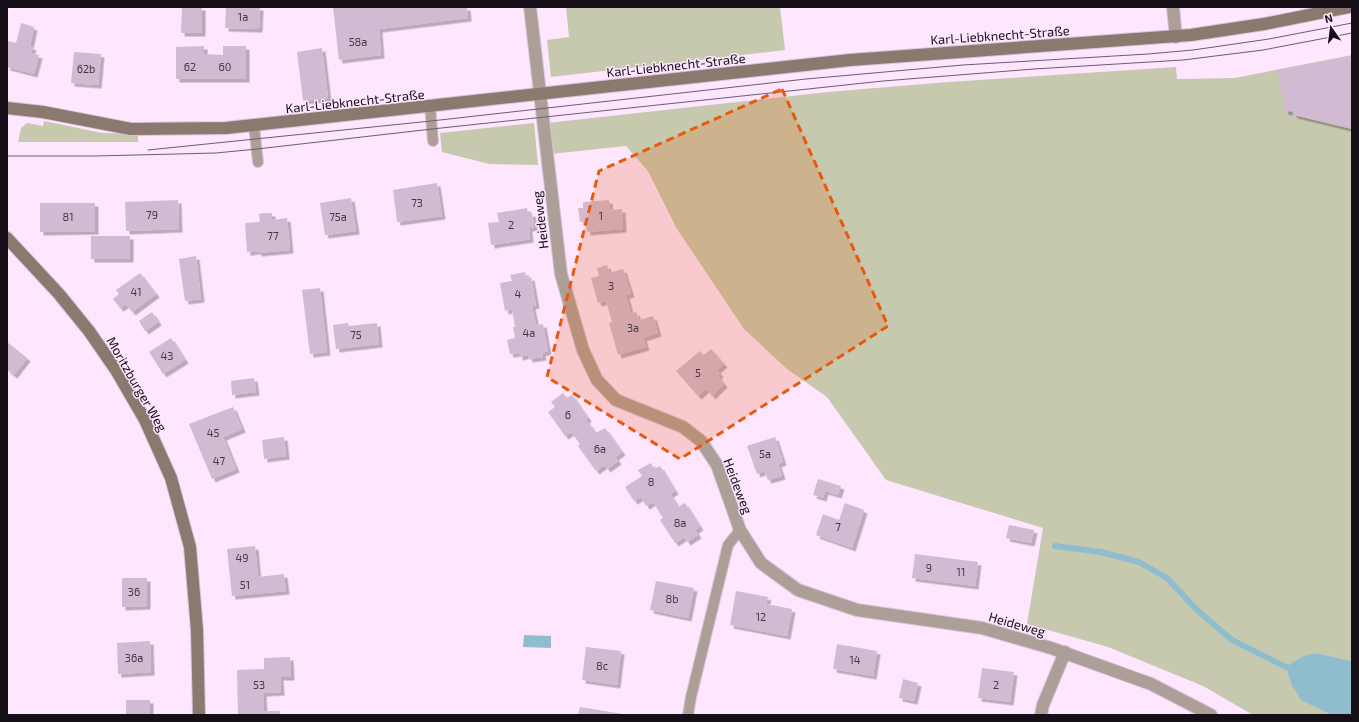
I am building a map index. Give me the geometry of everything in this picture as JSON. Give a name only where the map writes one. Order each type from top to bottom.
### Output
[{"type":"street","name":"Heideweg","points":[[530,7],[541,94],[547,164],[561,274],[583,350],[597,380],[616,400],[683,427],[702,441],[717,465],[740,530],[761,563],[798,590],[857,610],[982,628],[1065,652],[1151,684],[1210,715]]},
{"type":"street","points":[[1173,7],[1176,37]]},
{"type":"street","name":"Karl-Liebknecht-Straße","points":[[7,108],[43,112],[131,129],[226,128],[254,126],[850,60],[1176,37],[1264,24],[1349,7]]},
{"type":"street","points":[[7,108],[7,118]]},
{"type":"street","name":"Moritzburger Weg","points":[[7,238],[59,294],[89,331],[111,363],[145,420],[171,478],[190,547],[197,630],[199,715]]},
{"type":"street","points":[[1041,715],[1043,705],[1065,652]]},
{"type":"lane","points":[[430,106],[434,141]]},
{"type":"lane","points":[[254,126],[258,162]]},
{"type":"lane","points":[[688,715],[691,697],[728,545],[740,530]]},
{"type":"highlighted area","points":[[782,89],[888,326],[680,459],[547,377],[599,171]]},
{"type":"green space","points":[[566,7],[780,7],[785,50],[551,77],[547,40],[569,37]]},
{"type":"green space","points":[[1352,55],[1352,661],[1316,653],[1286,667],[1291,684],[1332,715],[1253,715],[1203,686],[1108,647],[1027,624],[1043,528],[886,480],[827,397],[787,369],[744,329],[677,229],[648,171],[626,146],[551,154],[547,123],[828,92],[948,82],[1176,67],[1177,79],[1235,78]]},
{"type":"green space","points":[[44,121],[102,133],[138,134],[138,142],[18,142],[21,128],[27,123],[43,126]]},
{"type":"green space","points":[[534,123],[538,165],[489,164],[442,152],[440,133]]},
{"type":"water","points":[[524,635],[551,636],[551,648],[523,647]]},
{"type":"water","points":[[1316,653],[1352,661],[1352,715],[1332,715],[1301,700],[1291,684],[1286,667],[1303,656]]},
{"type":"building","points":[[182,7],[202,7],[202,33],[181,33]]},
{"type":"building","points":[[226,7],[260,7],[259,29],[225,28]]},
{"type":"building","points":[[333,7],[467,7],[468,18],[379,29],[381,55],[339,60]]},
{"type":"building","points":[[21,23],[34,27],[30,46],[33,47],[31,53],[39,55],[34,74],[7,67],[7,41],[16,43]]},
{"type":"building","points":[[204,46],[204,54],[223,55],[223,46],[246,46],[246,79],[176,79],[176,47]]},
{"type":"building","points":[[322,48],[328,98],[303,101],[297,52]]},
{"type":"building","points":[[74,52],[101,54],[98,85],[71,83]]},
{"type":"building","points":[[1352,56],[1352,129],[1294,115],[1292,111],[1285,112],[1277,70]]},
{"type":"building","points":[[437,183],[442,216],[397,222],[393,190]]},
{"type":"building","points":[[351,198],[356,231],[325,235],[320,203]]},
{"type":"building","points":[[178,200],[179,229],[126,231],[125,202]]},
{"type":"building","points":[[609,200],[610,210],[622,209],[623,229],[587,232],[586,221],[580,222],[578,208],[583,208],[583,202]]},
{"type":"building","points":[[40,203],[95,203],[95,231],[40,232]]},
{"type":"building","points":[[527,208],[528,214],[532,213],[534,227],[529,228],[530,239],[491,245],[488,223],[499,222],[497,213]]},
{"type":"building","points":[[272,213],[272,220],[287,218],[290,250],[258,253],[258,251],[247,252],[245,223],[260,222],[259,214]]},
{"type":"building","points":[[91,236],[130,236],[130,259],[91,259]]},
{"type":"building","points":[[196,256],[201,299],[185,301],[179,259]]},
{"type":"building","points":[[607,265],[609,273],[623,269],[631,294],[626,295],[631,314],[636,312],[639,320],[653,316],[658,333],[643,338],[646,347],[618,355],[609,323],[612,322],[606,301],[598,303],[591,278],[599,276],[597,268]]},
{"type":"building","points":[[525,272],[527,278],[531,277],[536,305],[532,306],[536,325],[543,324],[548,351],[542,353],[543,357],[529,359],[528,355],[519,357],[519,353],[510,354],[507,340],[515,338],[513,327],[515,327],[512,309],[505,311],[500,283],[512,281],[510,275]]},
{"type":"building","points":[[140,273],[156,294],[132,312],[126,304],[120,308],[113,299],[119,294],[116,290]]},
{"type":"building","points":[[320,288],[327,352],[310,354],[302,290]]},
{"type":"building","points":[[152,312],[158,322],[145,331],[139,321]]},
{"type":"building","points":[[348,323],[349,326],[377,323],[379,344],[336,349],[333,325]]},
{"type":"building","points":[[171,338],[185,360],[163,374],[149,352]]},
{"type":"building","points":[[7,342],[27,358],[14,375],[7,370]]},
{"type":"building","points":[[711,349],[724,364],[717,370],[720,374],[718,376],[724,384],[712,396],[706,389],[698,396],[676,371],[700,351],[704,355]]},
{"type":"building","points":[[254,378],[256,392],[232,395],[231,381]]},
{"type":"building","points":[[563,393],[567,398],[572,395],[588,418],[586,420],[596,433],[605,428],[622,452],[615,457],[618,461],[607,469],[604,465],[596,471],[578,446],[580,444],[571,432],[565,436],[548,412],[555,407],[551,402]]},
{"type":"building","points":[[233,407],[242,429],[223,437],[236,469],[212,479],[189,424]]},
{"type":"building","points":[[284,437],[286,456],[264,459],[262,440]]},
{"type":"building","points":[[775,437],[783,462],[778,464],[782,476],[768,480],[764,471],[757,474],[747,446]]},
{"type":"building","points":[[651,463],[654,469],[660,466],[675,491],[670,494],[678,507],[685,503],[700,527],[695,530],[698,535],[687,542],[684,537],[675,543],[660,520],[663,518],[653,502],[646,506],[641,497],[634,501],[625,487],[642,476],[638,470]]},
{"type":"building","points":[[818,479],[841,486],[838,495],[825,491],[823,498],[813,495]]},
{"type":"building","points":[[845,503],[864,510],[852,548],[816,535],[823,514],[839,520]]},
{"type":"building","points":[[1009,525],[1034,530],[1031,543],[1006,538]]},
{"type":"building","points":[[255,546],[258,577],[284,574],[286,591],[232,596],[227,549]]},
{"type":"building","points":[[915,554],[978,562],[975,586],[912,578]]},
{"type":"building","points":[[122,578],[147,578],[147,606],[122,607]]},
{"type":"building","points":[[656,581],[694,588],[688,618],[650,610]]},
{"type":"building","points":[[736,591],[768,597],[766,604],[792,609],[787,636],[730,625]]},
{"type":"building","points":[[150,641],[151,672],[118,674],[117,643]]},
{"type":"building","points":[[837,644],[877,651],[873,676],[833,669]]},
{"type":"building","points":[[586,647],[621,651],[617,685],[582,680]]},
{"type":"building","points":[[290,657],[291,677],[280,677],[281,692],[263,693],[264,711],[280,711],[280,715],[238,715],[237,670],[264,669],[264,658]]},
{"type":"building","points":[[982,668],[1014,672],[1010,702],[978,698]]},
{"type":"building","points":[[903,679],[918,683],[914,701],[899,698]]},
{"type":"building","points":[[126,700],[150,700],[150,715],[126,715]]},
{"type":"building","points":[[580,707],[623,714],[623,715],[578,715]]},
{"type":"waterway","points":[[1055,546],[1101,552],[1139,562],[1167,578],[1197,610],[1232,640],[1286,667]]},
{"type":"tram line","points":[[148,150],[431,121],[806,79],[963,65],[1193,50],[1269,39],[1352,23]]},
{"type":"tram line","points":[[7,156],[95,156],[216,153],[883,81],[1034,69],[1183,60],[1263,50],[1352,33]]}]
